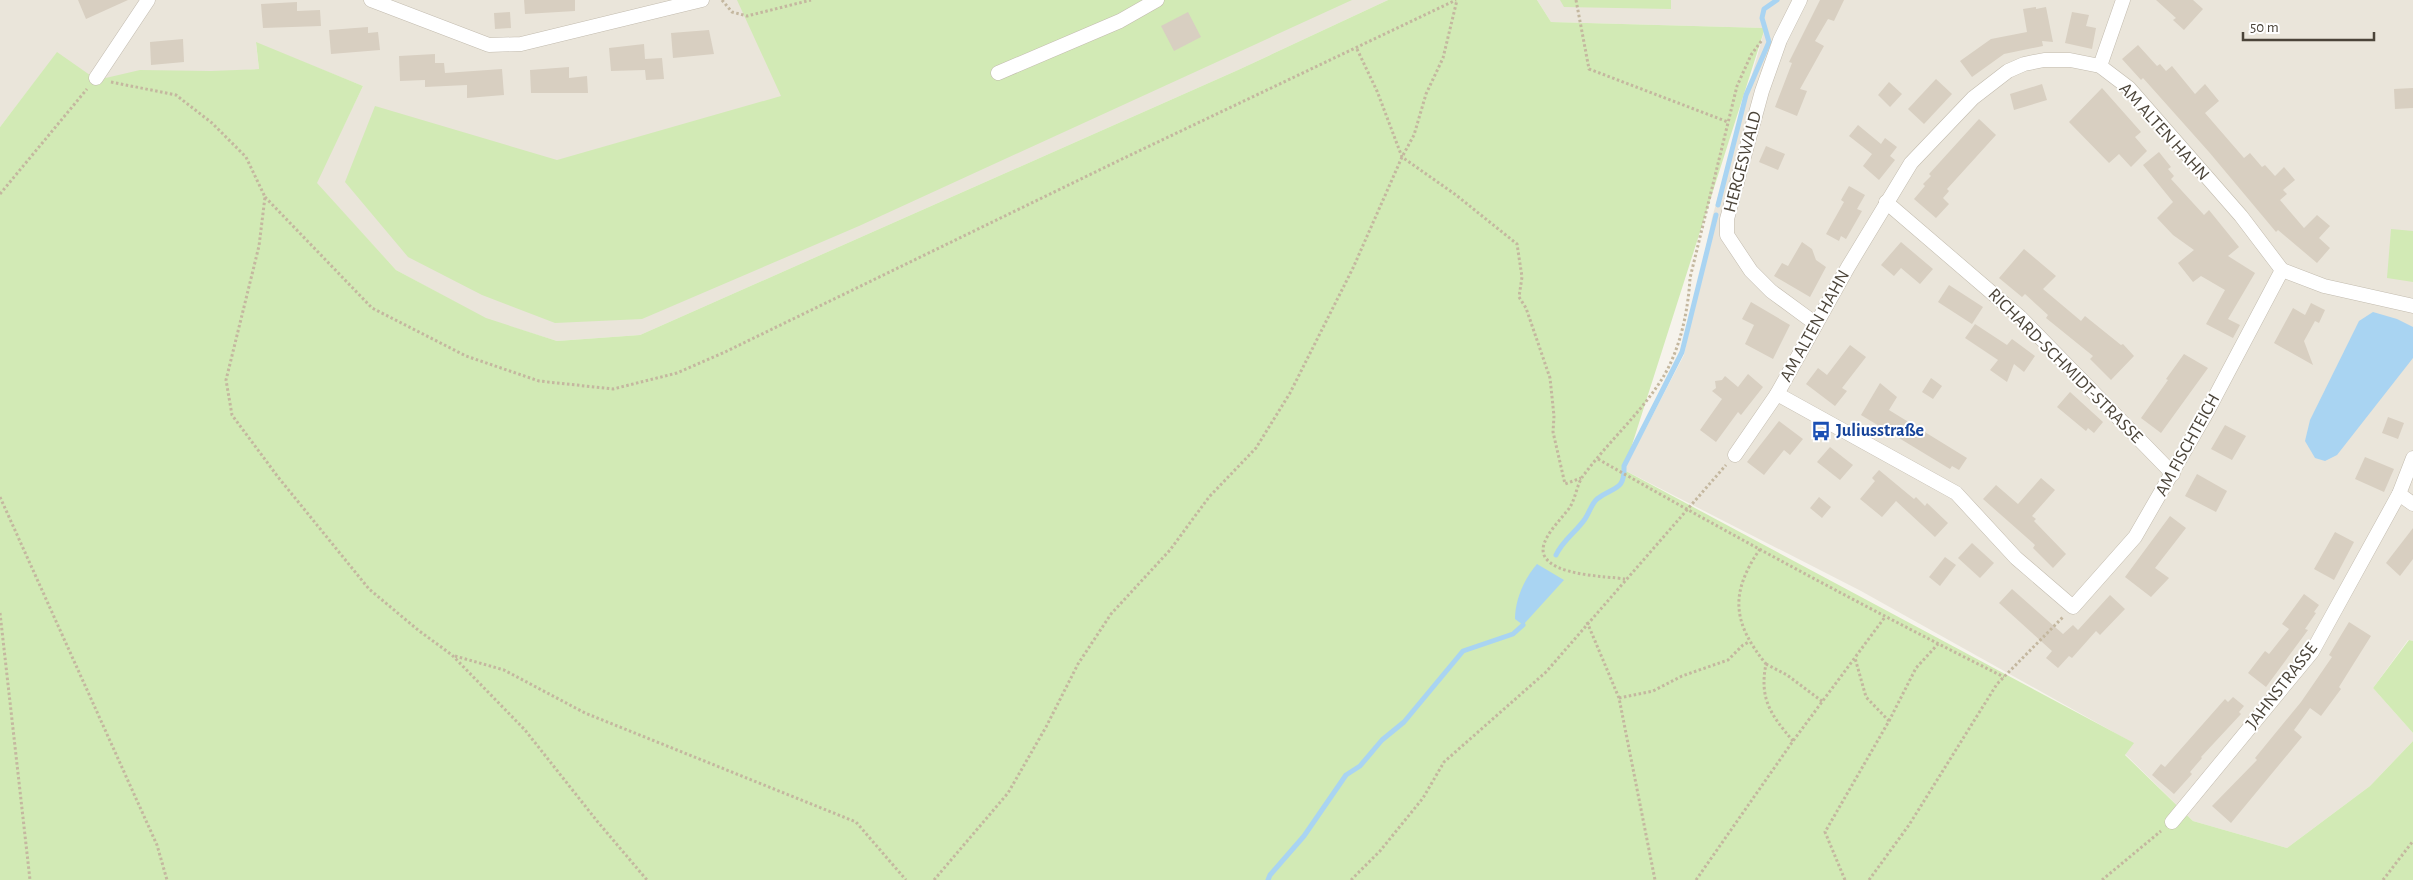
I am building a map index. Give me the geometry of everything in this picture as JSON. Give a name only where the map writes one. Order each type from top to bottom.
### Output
[{"type":"street","points":[[96,78],[148,0]]},
{"type":"street","points":[[371,0],[489,45],[521,44],[702,0]]},
{"type":"street","points":[[998,73],[1120,21],[1157,0]]},
{"type":"street","name":"HERGESWALD","points":[[1800,0],[1780,40],[1762,91],[1727,219],[1727,236],[1752,271],[1771,291],[1816,324]]},
{"type":"street","points":[[2100,66],[2122,0]]},
{"type":"street","name":"AM ALTEN HAHN","points":[[1777,394],[1886,202],[1911,163],[1972,98],[2008,71],[2024,64],[2044,60],[2070,60],[2100,66],[2129,88],[2240,216],[2282,270]]},
{"type":"street","name":"RICHARD-SCHMIDT-STRASSE","points":[[1886,202],[2020,317],[2172,474]]},
{"type":"street","points":[[2282,270],[2324,286],[2413,306]]},
{"type":"street","name":"AM FISCHTEICH","points":[[2073,608],[2135,537],[2172,474],[2282,270]]},
{"type":"street","points":[[1735,455],[1777,394],[1956,493],[2016,558],[2073,608]]},
{"type":"street","name":"JAHNSTRASSE","points":[[2172,822],[2312,652],[2399,494],[2413,458]]},
{"type":"street","points":[[2399,494],[2413,504]]},
{"type":"path","points":[[722,0],[732,12],[747,16],[810,0]]},
{"type":"path","points":[[0,194],[96,78],[176,95],[212,122],[246,157],[265,197],[372,308],[466,356],[539,381],[613,389],[677,373],[726,352],[1120,160],[1457,0]]},
{"type":"path","points":[[934,880],[1008,793],[1046,727],[1078,664],[1111,614],[1170,550],[1209,497],[1256,448],[1290,393],[1353,268],[1402,157],[1414,135],[1426,94],[1443,58],[1457,0]]},
{"type":"path","points":[[1576,0],[1589,69],[1728,122]]},
{"type":"path","points":[[1625,578],[1561,569],[1550,563],[1544,555],[1544,545],[1571,505],[1582,477],[1662,379],[1676,350],[1689,299],[1690,278],[1737,86],[1751,56],[1765,36]]},
{"type":"path","points":[[1357,49],[1376,90],[1402,157],[1517,244],[1522,277],[1519,297],[1526,308],[1550,378],[1554,416],[1553,432],[1566,484],[1582,477]]},
{"type":"path","points":[[265,197],[259,246],[226,380],[232,415],[278,477],[369,589],[418,630],[452,655],[525,730],[646,880]]},
{"type":"path","points":[[1351,880],[1380,851],[1423,798],[1444,762],[1546,672],[1625,578],[1735,455]]},
{"type":"path","points":[[1598,459],[1686,510],[1885,617],[2004,676]]},
{"type":"path","points":[[0,497],[157,845],[167,880]]},
{"type":"path","points":[[1760,550],[1748,566],[1741,584],[1738,604],[1749,642],[1766,664],[1786,675],[1823,702]]},
{"type":"path","points":[[1869,880],[1909,825],[1997,684],[2073,608]]},
{"type":"path","points":[[0,613],[30,880]]},
{"type":"path","points":[[1696,880],[1793,741],[1885,617]]},
{"type":"path","points":[[1587,622],[1619,698],[1655,880]]},
{"type":"path","points":[[1619,698],[1653,691],[1682,676],[1728,660],[1743,645],[1749,642]]},
{"type":"path","points":[[1845,880],[1825,832],[1889,721],[1916,668],[1938,644]]},
{"type":"path","points":[[452,655],[504,670],[585,713],[856,822],[906,880]]},
{"type":"path","points":[[1855,658],[1866,697],[1889,721]]},
{"type":"path","points":[[1766,664],[1763,682],[1767,706],[1793,741]]},
{"type":"path","points":[[2102,880],[2172,822]]},
{"type":"path","points":[[2383,880],[2413,841]]},
{"type":"shaded area","points":[[0,0],[1388,0],[1238,70],[640,335],[557,341],[486,319],[396,270],[316,183],[363,86],[256,43],[259,69],[96,80],[57,53],[0,127]]},
{"type":"shaded area","points":[[1537,0],[2413,0],[2413,641],[2408,640],[2373,688],[2413,733],[2413,741],[2370,786],[2287,848],[2193,821],[2125,754],[2133,743],[1861,591],[1624,470],[1684,355],[1712,218],[1765,28],[1551,22]]},
{"type":"green space","points":[[737,0],[1352,0],[859,226],[642,319],[555,323],[482,295],[408,257],[345,182],[375,106],[557,160],[781,96]]},
{"type":"green space","points":[[1388,0],[1537,0],[1551,22],[1765,28],[1624,470],[2134,743],[2125,755],[2193,821],[2287,848],[2370,786],[2413,741],[2413,880],[0,880],[0,127],[57,52],[97,80],[140,70],[211,71],[259,69],[256,42],[363,86],[317,183],[396,270],[486,318],[557,341],[640,335],[1238,70]]},
{"type":"green space","points":[[1560,0],[1671,0],[1671,9],[1564,7]]},
{"type":"green space","points":[[2391,229],[2413,231],[2413,282],[2387,278]]},
{"type":"green space","points":[[2409,640],[2413,641],[2413,733],[2373,688]]},
{"type":"water","points":[[2373,312],[2397,319],[2413,327],[2413,358],[2337,455],[2325,461],[2315,458],[2305,441],[2310,420],[2359,321]]},
{"type":"water","points":[[1537,564],[1564,580],[1523,625],[1515,619],[1515,612],[1524,583]]},
{"type":"building","points":[[78,0],[128,0],[86,19]]},
{"type":"building","points":[[524,0],[575,0],[575,11],[525,14]]},
{"type":"building","points":[[1820,0],[1844,0],[1834,21],[1828,19],[1815,41],[1824,46],[1800,89],[1807,91],[1797,116],[1775,107],[1792,63],[1789,62]]},
{"type":"building","points":[[2156,0],[2193,0],[2203,9],[2184,30],[2173,20],[2176,18]]},
{"type":"building","points":[[297,2],[297,11],[320,10],[321,26],[263,28],[261,4]]},
{"type":"building","points":[[2036,7],[2036,9],[2046,7],[2053,42],[2042,41],[2043,46],[2004,54],[1972,77],[1960,61],[1991,39],[2027,32],[2023,9]]},
{"type":"building","points":[[510,12],[511,28],[495,29],[494,13]]},
{"type":"building","points":[[1188,12],[1201,37],[1174,51],[1161,26]]},
{"type":"building","points":[[2072,12],[2089,15],[2086,26],[2096,28],[2092,49],[2065,43]]},
{"type":"building","points":[[368,27],[368,33],[378,32],[380,50],[331,54],[329,30]]},
{"type":"building","points":[[709,30],[714,54],[673,58],[671,33]]},
{"type":"building","points":[[183,39],[184,62],[151,65],[150,42]]},
{"type":"building","points":[[644,44],[645,59],[662,58],[664,79],[646,80],[645,70],[611,71],[609,48]]},
{"type":"building","points":[[2138,45],[2157,66],[2160,64],[2166,71],[2172,66],[2195,94],[2205,84],[2219,101],[2205,113],[2244,158],[2250,153],[2262,167],[2265,165],[2275,176],[2284,167],[2295,180],[2283,190],[2287,194],[2280,200],[2304,228],[2317,215],[2330,226],[2319,238],[2330,248],[2317,263],[2278,230],[2276,232],[2209,152],[2143,78],[2141,80],[2122,59]]},
{"type":"building","points":[[435,54],[435,63],[444,63],[445,73],[502,69],[504,95],[467,98],[467,85],[425,87],[425,80],[400,81],[399,56]]},
{"type":"building","points":[[569,67],[569,78],[587,76],[588,93],[531,93],[530,70]]},
{"type":"building","points":[[1936,79],[1952,94],[1924,124],[1908,109]]},
{"type":"building","points":[[1889,82],[1902,94],[1890,107],[1878,95]]},
{"type":"building","points":[[2042,84],[2047,100],[2014,110],[2010,94]]},
{"type":"building","points":[[2102,88],[2141,132],[2135,137],[2147,151],[2131,167],[2119,154],[2109,163],[2069,122]]},
{"type":"building","points":[[2413,88],[2413,108],[2395,109],[2394,89]]},
{"type":"building","points":[[1979,119],[1996,135],[1947,189],[1949,191],[1943,198],[1949,204],[1936,218],[1914,199],[1925,186],[1923,184],[1931,176],[1929,174]]},
{"type":"building","points":[[1858,125],[1881,144],[1885,138],[1897,147],[1890,156],[1895,160],[1879,180],[1863,166],[1872,154],[1849,136]]},
{"type":"building","points":[[1766,146],[1785,154],[1778,170],[1759,162]]},
{"type":"building","points":[[2159,152],[2171,167],[2168,169],[2174,176],[2171,179],[2204,215],[2209,210],[2239,247],[2228,256],[2255,273],[2228,319],[2240,325],[2233,338],[2206,324],[2225,290],[2201,276],[2193,282],[2178,263],[2194,250],[2173,235],[2157,218],[2173,202],[2143,165]]},
{"type":"building","points":[[1849,186],[1865,195],[1857,209],[1862,211],[1846,239],[1841,236],[1839,241],[1826,234],[1844,202],[1841,200]]},
{"type":"building","points":[[1802,242],[1812,249],[1816,260],[1826,267],[1810,297],[1774,276],[1782,263],[1788,266]]},
{"type":"building","points":[[1901,242],[1933,269],[1920,284],[1901,268],[1894,276],[1881,265]]},
{"type":"building","points":[[2024,249],[2056,276],[2043,289],[2081,321],[2085,316],[2121,345],[2123,344],[2134,356],[2111,380],[2090,359],[2093,356],[2046,318],[2048,315],[2025,294],[2022,297],[1999,278]]},
{"type":"building","points":[[1949,285],[1983,307],[1972,324],[1938,302]]},
{"type":"building","points":[[1751,302],[1790,325],[1773,359],[1745,344],[1754,325],[1742,319]]},
{"type":"building","points":[[2311,303],[2325,310],[2319,323],[2315,321],[2304,341],[2313,365],[2274,343],[2293,308],[2305,315]]},
{"type":"building","points":[[1975,324],[2007,345],[2012,339],[2035,356],[2024,372],[2014,364],[2007,382],[1990,370],[1998,360],[1965,338]]},
{"type":"building","points":[[1850,345],[1866,357],[1842,388],[1847,391],[1835,406],[1806,384],[1818,368],[1827,375]]},
{"type":"building","points":[[2184,354],[2208,368],[2161,433],[2141,418]]},
{"type":"building","points":[[1748,374],[1763,387],[1741,415],[1738,412],[1716,442],[1700,430],[1722,399],[1712,391],[1716,388],[1715,381],[1722,380],[1725,376],[1738,387]]},
{"type":"building","points":[[1931,378],[1942,386],[1933,399],[1922,392]]},
{"type":"building","points":[[1880,383],[1897,397],[1889,410],[1967,458],[1959,470],[1952,466],[1950,469],[1861,415]]},
{"type":"building","points":[[2070,392],[2103,422],[2094,433],[2088,428],[2086,431],[2057,407]]},
{"type":"building","points":[[2388,417],[2404,423],[2398,439],[2382,433]]},
{"type":"building","points":[[1779,421],[1803,439],[1790,455],[1784,450],[1764,475],[1747,462]]},
{"type":"building","points":[[2225,425],[2246,436],[2232,460],[2211,449]]},
{"type":"building","points":[[1830,447],[1853,465],[1840,480],[1817,462]]},
{"type":"building","points":[[2365,457],[2394,469],[2384,492],[2355,479]]},
{"type":"building","points":[[1879,470],[1914,499],[1916,497],[1925,506],[1927,503],[1948,523],[1935,537],[1896,501],[1882,517],[1860,499],[1875,481],[1872,478]]},
{"type":"building","points":[[2197,474],[2227,491],[2216,512],[2185,496]]},
{"type":"building","points":[[2041,478],[2055,490],[2032,516],[2036,519],[2034,521],[2066,554],[2053,568],[2033,548],[2035,545],[1983,499],[1996,485],[2018,504]]},
{"type":"building","points":[[1819,497],[1831,507],[1822,518],[1810,508]]},
{"type":"building","points":[[2170,516],[2186,528],[2155,568],[2169,578],[2151,597],[2125,577]]},
{"type":"building","points":[[2413,528],[2413,559],[2400,576],[2386,563]]},
{"type":"building","points":[[2335,532],[2354,542],[2334,580],[2314,569]]},
{"type":"building","points":[[1972,543],[1994,563],[1980,578],[1958,558]]},
{"type":"building","points":[[1945,557],[1956,565],[1940,586],[1929,577]]},
{"type":"building","points":[[2012,589],[2063,634],[2073,625],[2078,630],[2110,595],[2125,609],[2100,635],[2096,631],[2072,658],[2069,656],[2058,668],[2046,658],[2052,651],[1999,603]]},
{"type":"building","points":[[2304,594],[2319,605],[2314,612],[2316,613],[2305,629],[2308,630],[2266,687],[2248,673],[2265,651],[2269,654],[2289,629],[2282,624]]},
{"type":"building","points":[[2349,622],[2371,636],[2339,687],[2341,689],[2321,716],[2310,708],[2294,730],[2302,737],[2231,823],[2212,806],[2257,760],[2255,758],[2301,702],[2332,657],[2329,655]]},
{"type":"building","points":[[2233,697],[2244,706],[2239,712],[2241,714],[2201,757],[2190,772],[2192,774],[2174,794],[2152,775],[2161,764],[2165,767],[2225,699],[2228,702]]},
{"type":"waterway","points":[[1718,205],[1746,95],[1769,42],[1762,18],[1764,9],[1777,0]]},
{"type":"waterway","points":[[1556,555],[1562,545],[1585,519],[1595,501],[1617,487],[1622,480],[1624,466],[1682,352],[1716,215]]},
{"type":"waterway","points":[[1268,880],[1270,875],[1304,836],[1346,775],[1360,766],[1382,740],[1404,722],[1463,651],[1513,634],[1523,625]]},
{"type":"place","name":"Juliusstraße","points":[[1821,431]]}]
